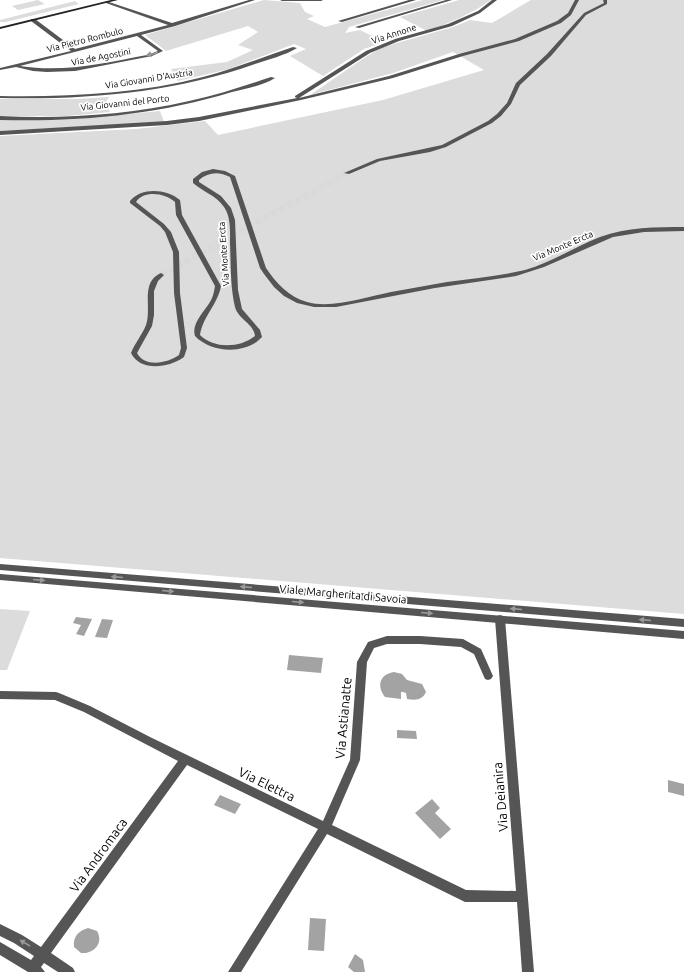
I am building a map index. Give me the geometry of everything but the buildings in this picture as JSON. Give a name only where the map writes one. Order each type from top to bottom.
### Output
[{"type":"main road","points":[[0,28],[116,0]]},
{"type":"street","name":"Via Pietro Rombulo","points":[[0,69],[138,35],[253,0]]},
{"type":"street","points":[[282,0],[321,0]]},
{"type":"street","points":[[340,21],[414,0]]},
{"type":"street","points":[[356,27],[450,0]]},
{"type":"street","name":"Via Annone","points":[[281,104],[308,91],[373,49],[397,40],[450,26],[478,12],[495,0]]},
{"type":"street","points":[[0,133],[167,123],[281,104],[385,79],[518,40],[559,22],[570,14],[577,0]]},
{"type":"street","points":[[347,173],[379,160],[444,146],[490,122],[499,115],[509,103],[518,84],[548,55],[585,14],[606,3],[605,0]]},
{"type":"street","points":[[107,2],[173,25]]},
{"type":"street","points":[[33,20],[74,52]]},
{"type":"street","name":"Via de Agostini","points":[[13,67],[42,72],[64,71],[104,65],[161,52],[138,35]]},
{"type":"street","name":"Via Giovanni D'Austria","points":[[0,97],[77,97],[103,95],[165,86],[232,70],[295,48]]},
{"type":"street","name":"Via Giovanni del Porto","points":[[0,118],[72,117],[152,110],[198,101],[273,78]]},
{"type":"street","name":"Via Monte Ercta","points":[[161,275],[150,288],[153,312],[147,330],[134,353],[137,360],[147,363],[170,362],[182,356],[184,348],[177,293],[176,252],[172,240],[162,225],[133,203],[136,197],[147,194],[170,196],[178,201],[179,215],[218,286],[215,301],[198,327],[197,335],[199,338],[216,346],[235,346],[247,344],[259,337],[258,331],[243,315],[239,308],[235,290],[232,220],[228,208],[219,197],[196,183],[196,179],[203,174],[216,171],[228,173],[232,176],[263,268],[270,281],[290,297],[307,304],[314,305],[341,304],[434,286],[520,273],[542,266],[603,238],[648,230],[684,230]]},
{"type":"street","name":"Viale Margherita di Savoia","points":[[0,567],[684,623]]},
{"type":"street","name":"Viale Margherita di Savoia","points":[[0,576],[684,635]]},
{"type":"street","name":"Via Deianira","points":[[500,619],[528,972]]},
{"type":"street","name":"Via Astianatte","points":[[234,972],[325,828],[355,760],[362,662],[371,645],[387,640],[420,640],[464,643],[478,652],[488,676]]},
{"type":"street","name":"Via Elettra","points":[[0,695],[56,696],[87,709],[185,760],[465,896],[522,897]]},
{"type":"street","name":"Via Andromaca","points":[[36,970],[43,954],[185,760]]},
{"type":"street","points":[[0,930],[43,954],[69,972]]},
{"type":"street","points":[[0,948],[36,970]]},
{"type":"shaded area","points":[[38,0],[45,4],[18,10],[12,6]]},
{"type":"shaded area","points":[[264,0],[300,3],[305,12],[314,16],[307,19],[325,27],[423,0],[443,0],[349,27],[345,33],[360,30],[384,42],[364,49],[323,76],[290,56],[306,49],[294,44],[229,69],[178,81],[171,69],[227,62],[253,50],[238,45],[258,32],[248,26],[166,51],[145,35]]},
{"type":"shaded area","points":[[459,0],[491,0],[460,18],[427,31],[400,17]]},
{"type":"shaded area","points":[[531,0],[684,0],[684,614],[0,558],[0,136],[136,129],[205,121],[218,135],[383,100],[484,70],[453,52],[393,73],[310,95],[367,56],[383,47],[453,27],[470,20],[492,23]]},
{"type":"shaded area","points":[[75,1],[79,4],[6,22],[0,22],[0,20]]},
{"type":"shaded area","points":[[109,97],[105,104],[110,112],[68,116],[0,116],[0,99],[76,99]]},
{"type":"shaded area","points":[[160,111],[164,122],[0,131],[0,119],[64,120]]},
{"type":"shaded area","points":[[0,609],[30,611],[7,670],[0,670]]},
{"type":"shaded area","points":[[76,617],[92,619],[84,636],[76,634],[81,625],[73,623]]},
{"type":"shaded area","points":[[102,619],[113,620],[107,638],[95,637]]},
{"type":"shaded area","points":[[289,655],[323,658],[321,673],[287,670]]},
{"type":"shaded area","points":[[394,672],[402,674],[407,680],[422,684],[426,692],[424,695],[415,700],[407,699],[406,693],[403,692],[401,692],[401,699],[385,697],[382,693],[380,685],[381,681],[385,675]]},
{"type":"shaded area","points":[[397,730],[416,731],[417,739],[397,738]]},
{"type":"shaded area","points":[[668,780],[684,784],[684,796],[668,792]]},
{"type":"shaded area","points":[[220,795],[241,804],[235,814],[214,805]]},
{"type":"shaded area","points":[[432,799],[440,808],[435,813],[451,829],[440,839],[415,813]]},
{"type":"shaded area","points":[[310,918],[326,919],[324,951],[308,950]]},
{"type":"shaded area","points":[[88,928],[97,931],[99,940],[94,950],[81,953],[74,947],[74,940],[81,931]]},
{"type":"shaded area","points":[[355,954],[363,960],[365,972],[354,972],[348,967]]},
{"type":"tunnel","points":[[161,275],[347,173]]}]
